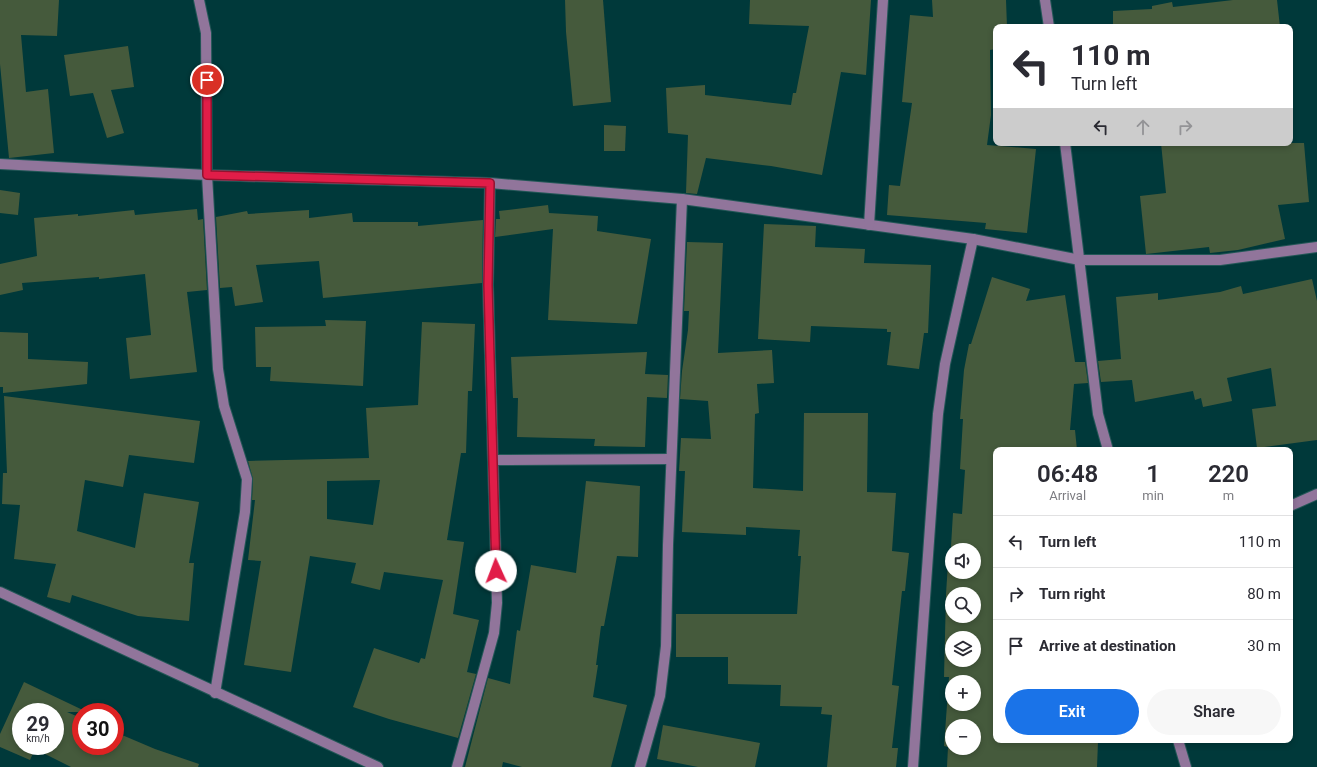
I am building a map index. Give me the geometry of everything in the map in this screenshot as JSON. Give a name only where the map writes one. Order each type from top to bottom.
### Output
[{"type":"street","points":[[199,0],[206,33],[207,175],[218,369],[224,406],[246,479],[245,512],[215,693]]},
{"type":"street","points":[[869,225],[883,0]]},
{"type":"street","points":[[1045,0],[1049,24]]},
{"type":"street","points":[[1065,146],[1098,414],[1107,447]]},
{"type":"street","points":[[0,164],[207,175],[490,183],[682,199],[972,238],[1080,260],[1220,260],[1317,247]]},
{"type":"street","points":[[457,767],[494,633],[497,603],[488,285],[490,183]]},
{"type":"street","points":[[640,767],[660,696],[666,646],[671,459],[682,199]]},
{"type":"street","points":[[913,767],[938,414],[945,364],[972,238]]},
{"type":"street","points":[[493,460],[671,459]]},
{"type":"street","points":[[1293,505],[1317,494]]},
{"type":"street","points":[[0,592],[215,693],[378,767]]},
{"type":"street","points":[[1179,743],[1186,767]]},
{"type":"building","points":[[0,0],[59,0],[57,36],[21,35],[26,92],[48,89],[54,153],[9,158],[0,64]]},
{"type":"building","points":[[565,0],[603,0],[611,102],[573,106],[566,32]]},
{"type":"building","points":[[750,0],[871,0],[866,75],[841,72],[822,175],[771,166],[706,158],[697,194],[686,193],[688,135],[668,133],[666,88],[705,85],[705,95],[791,105],[793,93],[796,93],[809,26],[749,24]]},
{"type":"building","points":[[932,0],[1006,0],[1007,24],[993,24],[993,50],[990,50],[991,115],[987,145],[1036,149],[1027,233],[985,229],[986,223],[887,215],[889,185],[900,186],[912,103],[902,102],[910,15],[933,17]]},
{"type":"building","points":[[1233,0],[1277,0],[1280,24],[1113,24],[1113,11],[1152,9],[1152,6],[1172,2],[1173,7]]},
{"type":"building","points":[[128,46],[134,87],[111,90],[124,133],[107,138],[93,93],[70,96],[64,55]]},
{"type":"building","points":[[604,125],[626,126],[625,151],[604,151]]},
{"type":"building","points":[[1293,143],[1304,143],[1309,202],[1278,205],[1285,239],[1238,250],[1210,253],[1209,247],[1146,254],[1140,196],[1166,193],[1161,146],[1293,146]]},
{"type":"building","points":[[0,190],[20,193],[18,215],[0,213]]},
{"type":"building","points":[[548,205],[549,213],[598,216],[597,231],[651,239],[637,324],[548,320],[553,229],[495,237],[496,219],[500,219],[499,211]]},
{"type":"building","points":[[197,209],[198,220],[203,219],[207,290],[187,292],[197,372],[130,379],[126,338],[151,335],[145,274],[99,279],[99,277],[22,283],[23,290],[0,295],[0,264],[37,256],[34,218],[78,214],[78,216],[134,210],[135,215]]},
{"type":"building","points":[[309,210],[309,218],[352,213],[353,222],[418,222],[418,226],[483,220],[482,283],[323,298],[319,261],[256,265],[263,302],[235,306],[232,287],[220,288],[216,217],[247,211],[248,214]]},
{"type":"building","points":[[764,224],[816,226],[815,247],[865,249],[864,263],[931,265],[928,333],[924,333],[919,369],[887,365],[891,332],[887,332],[887,329],[811,326],[810,342],[758,339]]},
{"type":"building","points":[[687,242],[723,243],[718,353],[772,350],[774,383],[757,384],[759,413],[755,414],[753,488],[803,491],[804,413],[868,413],[867,492],[896,493],[892,551],[909,553],[905,591],[902,591],[892,685],[899,686],[892,748],[898,748],[896,767],[827,767],[832,715],[821,714],[822,707],[780,706],[781,685],[728,684],[728,657],[676,657],[676,614],[797,614],[801,556],[798,556],[800,530],[746,527],[746,535],[682,532],[685,471],[679,471],[681,438],[711,439],[708,401],[680,399],[689,311],[684,311]]},
{"type":"building","points":[[992,277],[1030,289],[1026,301],[1065,295],[1075,362],[1085,362],[1088,383],[1074,384],[1070,430],[1075,430],[1077,447],[993,447],[993,743],[1098,743],[1097,767],[947,767],[948,755],[981,755],[981,719],[946,719],[947,711],[981,711],[981,675],[945,675],[944,677],[945,636],[945,667],[981,667],[981,631],[945,631],[945,623],[981,623],[981,587],[946,587],[947,579],[981,579],[981,543],[951,543],[953,513],[962,514],[965,470],[960,469],[963,419],[960,419],[964,370],[969,344],[971,344]]},
{"type":"building","points":[[1312,279],[1317,301],[1317,440],[1257,447],[1252,409],[1276,406],[1271,368],[1227,378],[1232,401],[1203,407],[1201,398],[1195,400],[1193,391],[1135,402],[1132,380],[1101,382],[1098,361],[1121,359],[1116,297],[1158,293],[1158,300],[1220,292],[1241,286],[1243,294]]},
{"type":"building","points":[[325,320],[366,321],[363,386],[270,381],[271,367],[256,367],[255,327],[326,326]]},
{"type":"building","points":[[422,322],[475,324],[472,391],[468,391],[466,453],[461,453],[447,540],[464,542],[453,614],[479,620],[467,672],[476,674],[458,738],[389,719],[353,707],[374,648],[419,663],[421,658],[425,659],[443,580],[384,572],[380,590],[351,583],[356,563],[310,556],[291,672],[244,665],[261,561],[248,560],[255,500],[252,500],[253,479],[248,461],[369,458],[366,408],[418,405]],"holes":[[[380,480],[373,525],[327,519],[327,481]]]},
{"type":"building","points":[[0,332],[28,333],[28,359],[88,362],[87,384],[3,393],[3,387],[0,387]]},
{"type":"building","points":[[647,352],[645,374],[668,375],[667,398],[647,397],[645,447],[594,446],[595,439],[517,437],[518,398],[513,398],[511,357]]},
{"type":"building","points":[[4,396],[200,421],[194,463],[129,455],[123,487],[85,480],[77,531],[135,548],[144,493],[199,502],[189,563],[194,563],[189,621],[138,616],[72,595],[70,603],[47,597],[56,564],[14,559],[20,505],[2,504],[3,473],[7,473]]},
{"type":"building","points":[[586,481],[640,486],[638,557],[617,556],[604,626],[601,626],[596,665],[598,665],[593,697],[627,705],[611,767],[522,767],[503,762],[502,767],[465,767],[488,678],[510,684],[517,630],[520,631],[531,565],[576,573]]},
{"type":"building","points":[[24,682],[72,705],[72,712],[67,712],[72,714],[72,755],[124,755],[124,736],[155,749],[199,764],[198,767],[71,767],[47,755],[64,755],[64,703],[14,703]]},
{"type":"building","points":[[12,708],[12,752],[0,747],[0,734]]},
{"type":"building","points":[[663,725],[760,743],[755,767],[698,767],[657,759]]},
{"type":"building","points":[[18,755],[32,755],[30,760]]},
{"type":"route","points":[[207,80],[207,175],[490,183],[488,285],[496,571]]}]
